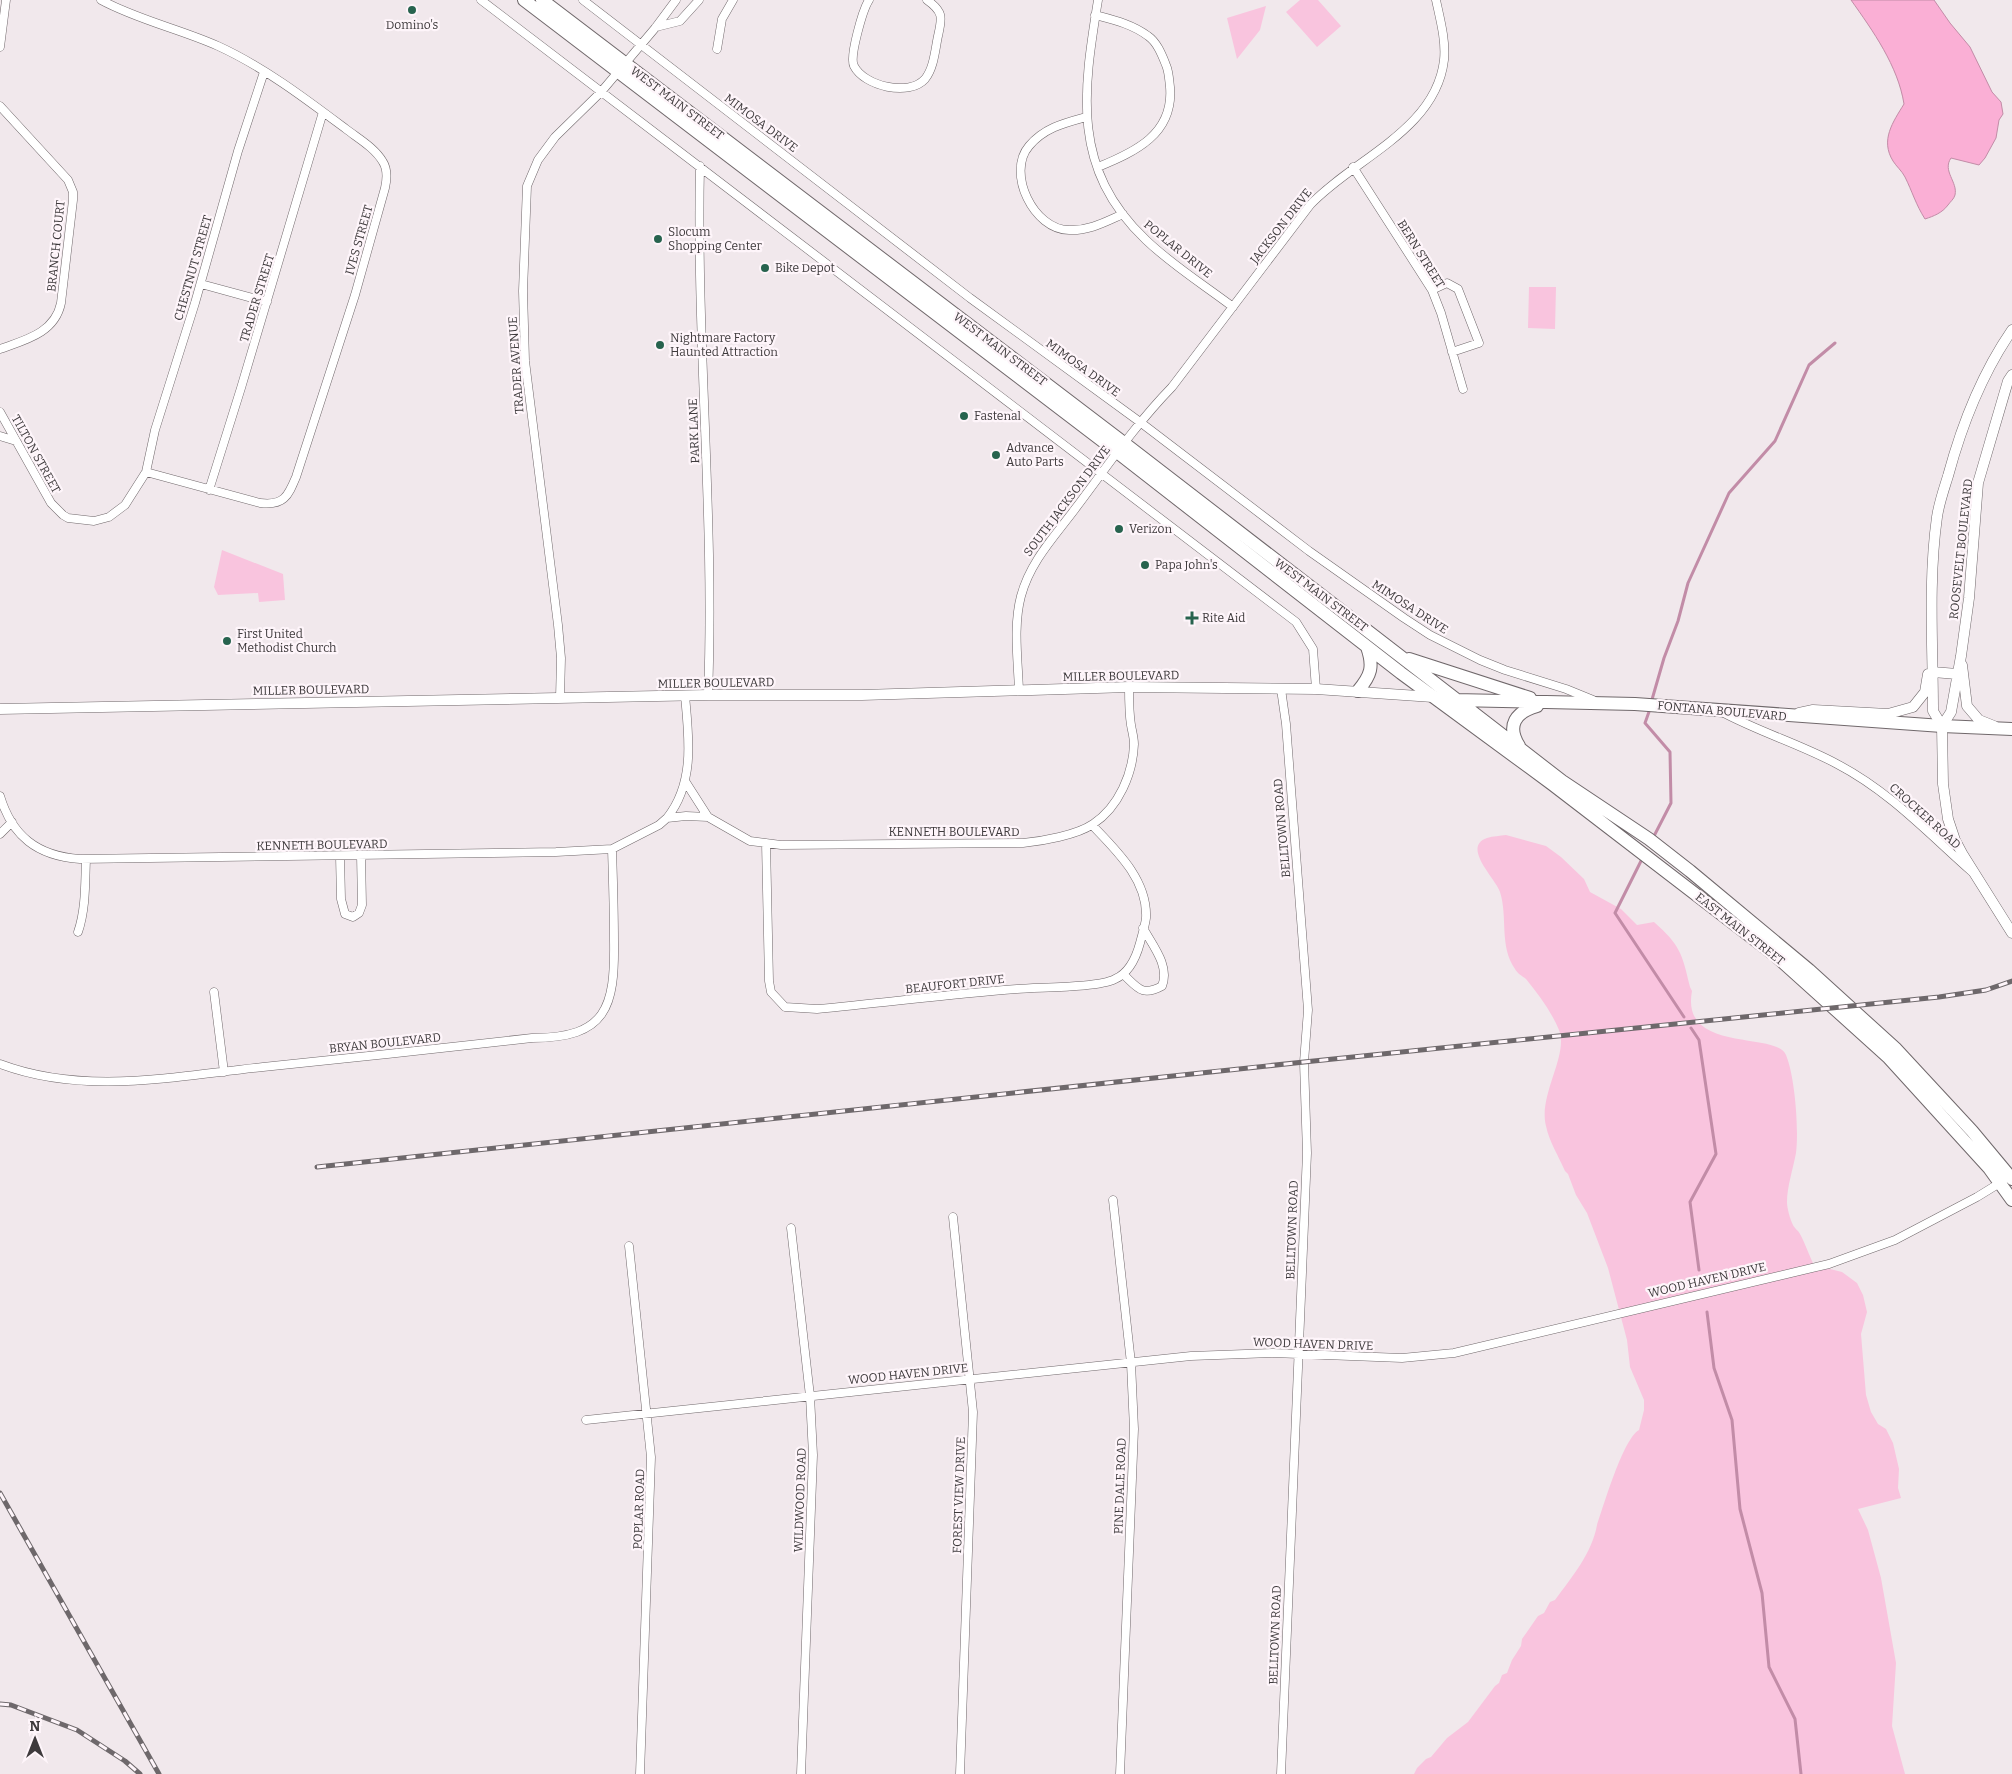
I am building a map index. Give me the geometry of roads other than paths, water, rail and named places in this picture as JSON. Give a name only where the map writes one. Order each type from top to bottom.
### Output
[{"type":"main road","name":"WEST MAIN STREET","points":[[524,0],[622,68],[1121,448],[1402,656],[1455,700]]},
{"type":"main road","name":"WEST MAIN STREET","points":[[542,0],[622,68]]},
{"type":"main road","name":"WEST MAIN STREET","points":[[1121,448],[1367,647],[1433,697]]},
{"type":"main road","points":[[1358,691],[1370,672],[1372,660],[1367,647]]},
{"type":"main road","points":[[1402,656],[1547,703]]},
{"type":"main road","name":"FONTANA BOULEVARD","points":[[1433,697],[1455,700],[1635,704],[1786,716],[2006,729]]},
{"type":"main road","name":"EAST MAIN STREET","points":[[1433,697],[1645,855],[1776,956],[1888,1057],[1989,1168],[2007,1180]]},
{"type":"main road","name":"EAST MAIN STREET","points":[[1455,700],[1562,781],[1654,843],[1809,970],[1876,1030],[1923,1077],[1972,1131],[2007,1180],[2012,1200]]},
{"type":"main road","points":[[1520,748],[1512,730],[1515,720],[1524,710],[1547,703]]},
{"type":"street","points":[[0,47],[6,0]]},
{"type":"street","name":"IVES STREET","points":[[101,0],[128,13],[215,45],[264,72],[323,112],[372,149],[384,163],[387,170],[385,188],[355,295],[296,477],[288,495],[279,502],[268,504],[146,472]]},
{"type":"street","points":[[481,0],[1296,622],[1313,649],[1316,689]]},
{"type":"street","name":"MIMOSA DRIVE","points":[[583,0],[696,89],[771,144],[978,304],[1396,613],[1430,635],[1480,660],[1504,670],[1566,689],[1600,703]]},
{"type":"street","name":"TRADER AVENUE","points":[[560,698],[561,658],[558,625],[524,361],[523,291],[526,200],[531,174],[538,160],[556,138],[622,68],[676,0]]},
{"type":"street","points":[[656,27],[680,21],[699,0]]},
{"type":"street","points":[[717,49],[722,19],[734,0]]},
{"type":"street","points":[[869,0],[853,54],[853,65],[872,82],[900,90],[916,86],[924,80],[931,68],[942,17],[937,7],[927,0]]},
{"type":"street","name":"POPLAR DRIVE","points":[[1098,0],[1086,86],[1086,117],[1091,148],[1098,167],[1109,192],[1136,231],[1159,252],[1233,307]]},
{"type":"street","name":"JACKSON DRIVE","points":[[1121,448],[1140,422],[1172,387],[1310,205],[1353,167],[1398,135],[1420,113],[1436,88],[1441,74],[1444,46],[1436,0]]},
{"type":"street","points":[[1095,15],[1128,24],[1150,37],[1160,52],[1169,72],[1171,99],[1166,120],[1154,135],[1127,155],[1098,167]]},
{"type":"street","name":"CHESTNUT STREET","points":[[146,472],[155,430],[251,109],[264,72]]},
{"type":"street","name":"BRANCH COURT","points":[[0,106],[68,180],[73,200],[61,303],[56,319],[45,330],[0,349]]},
{"type":"street","name":"TRADER STREET","points":[[209,490],[323,112]]},
{"type":"street","points":[[1086,117],[1052,127],[1027,147],[1021,166],[1027,199],[1040,217],[1049,225],[1067,231],[1088,230],[1123,214]]},
{"type":"street","name":"PARK LANE","points":[[700,166],[700,254],[708,545],[708,695]]},
{"type":"street","name":"BERN STREET","points":[[1353,167],[1432,290],[1442,313],[1463,389]]},
{"type":"street","points":[[200,284],[267,302]]},
{"type":"street","points":[[1432,290],[1447,284],[1458,289],[1479,343],[1452,352]]},
{"type":"street","name":"ROOSEVELT BOULEVARD","points":[[2012,330],[1977,390],[1957,443],[1937,516],[1931,595],[1934,711],[1942,726],[1943,784],[1948,819],[1955,840],[2012,933]]},
{"type":"street","name":"ROOSEVELT BOULEVARD","points":[[1942,726],[1951,712],[1961,656],[1969,598],[1978,483],[2008,381],[2012,375]]},
{"type":"street","name":"TILTON STREET","points":[[0,412],[51,503],[68,518],[94,521],[116,513],[125,505],[146,472]]},
{"type":"street","points":[[0,436],[16,441]]},
{"type":"street","name":"SOUTH JACKSON DRIVE","points":[[1019,691],[1018,606],[1025,581],[1040,554],[1121,448]]},
{"type":"street","points":[[1786,716],[1813,710],[1888,714],[1913,707],[1925,692],[1932,651]]},
{"type":"street","points":[[1961,656],[1967,706],[1979,720],[2006,729]]},
{"type":"street","points":[[1933,672],[1958,674]]},
{"type":"street","name":"MILLER BOULEVARD","points":[[0,709],[708,695],[862,695],[1129,687],[1316,689],[1433,697]]},
{"type":"street","name":"KENNETH BOULEVARD","points":[[667,818],[686,816],[708,818],[750,840],[806,846],[1023,843],[1044,841],[1092,825],[1112,806],[1126,783],[1134,742],[1130,724],[1129,687]]},
{"type":"street","name":"BELLTOWN ROAD","points":[[1281,1774],[1306,1153],[1304,1062],[1308,1010],[1282,688]]},
{"type":"street","name":"KENNETH BOULEVARD","points":[[0,796],[4,810],[32,846],[67,858],[340,856],[612,849],[659,825],[676,806],[686,781],[689,758],[685,696]]},
{"type":"street","name":"CROCKER ROAD","points":[[1717,710],[1740,722],[1811,751],[1868,782],[1916,820],[1979,880]]},
{"type":"street","points":[[686,781],[708,818]]},
{"type":"street","points":[[0,834],[12,822]]},
{"type":"street","points":[[1092,825],[1122,857],[1138,883],[1146,918],[1143,928],[1136,955],[1123,974],[1144,991],[1152,992],[1162,986],[1166,977],[1164,968],[1143,928]]},
{"type":"street","name":"BEAUFORT DRIVE","points":[[766,843],[769,981],[771,992],[784,1007],[816,1009],[1014,989],[1106,983],[1123,974]]},
{"type":"street","name":"BRYAN BOULEVARD","points":[[0,1064],[24,1072],[84,1081],[135,1081],[522,1039],[548,1038],[576,1032],[599,1018],[606,1008],[614,983],[612,849]]},
{"type":"street","points":[[340,856],[341,906],[345,914],[353,917],[360,913],[362,905],[361,855]]},
{"type":"street","points":[[78,932],[86,859]]},
{"type":"street","points":[[214,992],[224,1072]]},
{"type":"street","name":"WOOD HAVEN DRIVE","points":[[586,1420],[1218,1354],[1298,1354],[1402,1358],[1454,1353],[1810,1268],[1863,1252],[1895,1240],[1977,1198],[2007,1180]]},
{"type":"street","name":"PINE DALE ROAD","points":[[1113,1200],[1131,1363],[1134,1429],[1120,1774]]},
{"type":"street","name":"FOREST VIEW DRIVE","points":[[953,1217],[973,1412],[960,1774]]},
{"type":"street","name":"WILDWOOD ROAD","points":[[791,1228],[810,1396],[813,1455],[801,1774]]},
{"type":"street","name":"POPLAR ROAD","points":[[629,1246],[651,1444],[652,1485],[640,1774]]},
{"type":"waterway","points":[[1651,703],[1664,658],[1678,621],[1688,583],[1729,493],[1775,441],[1809,365],[1835,343]]},
{"type":"waterway","points":[[1650,709],[1645,723],[1670,752],[1671,803],[1653,838]]},
{"type":"waterway","points":[[1643,857],[1615,913],[1684,1017]]},
{"type":"waterway","points":[[1691,1028],[1699,1040],[1716,1154],[1690,1202],[1699,1270]]},
{"type":"waterway","points":[[1707,1312],[1714,1368],[1732,1420],[1740,1509],[1762,1593],[1769,1667],[1795,1719],[1801,1774]]},
{"type":"railway","points":[[317,1167],[1304,1062],[1939,997],[1986,990],[2012,981]]},
{"type":"railway","points":[[0,1493],[159,1774]]},
{"type":"railway","points":[[0,1704],[11,1705],[77,1730],[125,1761],[140,1774]]},
{"type":"place","name":"Domino's","points":[[412,10]]},
{"type":"place","name":"Slocum Shopping Center","points":[[658,239]]},
{"type":"place","name":"Bike Depot","points":[[765,268]]},
{"type":"place","name":"Nightmare Factory Haunted Attraction","points":[[660,345]]},
{"type":"place","name":"Fastenal","points":[[964,416]]},
{"type":"place","name":"Advance Auto Parts","points":[[996,455]]},
{"type":"place","name":"Verizon","points":[[1119,529]]},
{"type":"place","name":"Papa John's","points":[[1145,565]]},
{"type":"place","name":"Rite Aid","points":[[1192,618]]},
{"type":"place","name":"First United Methodist Church","points":[[227,641]]}]
